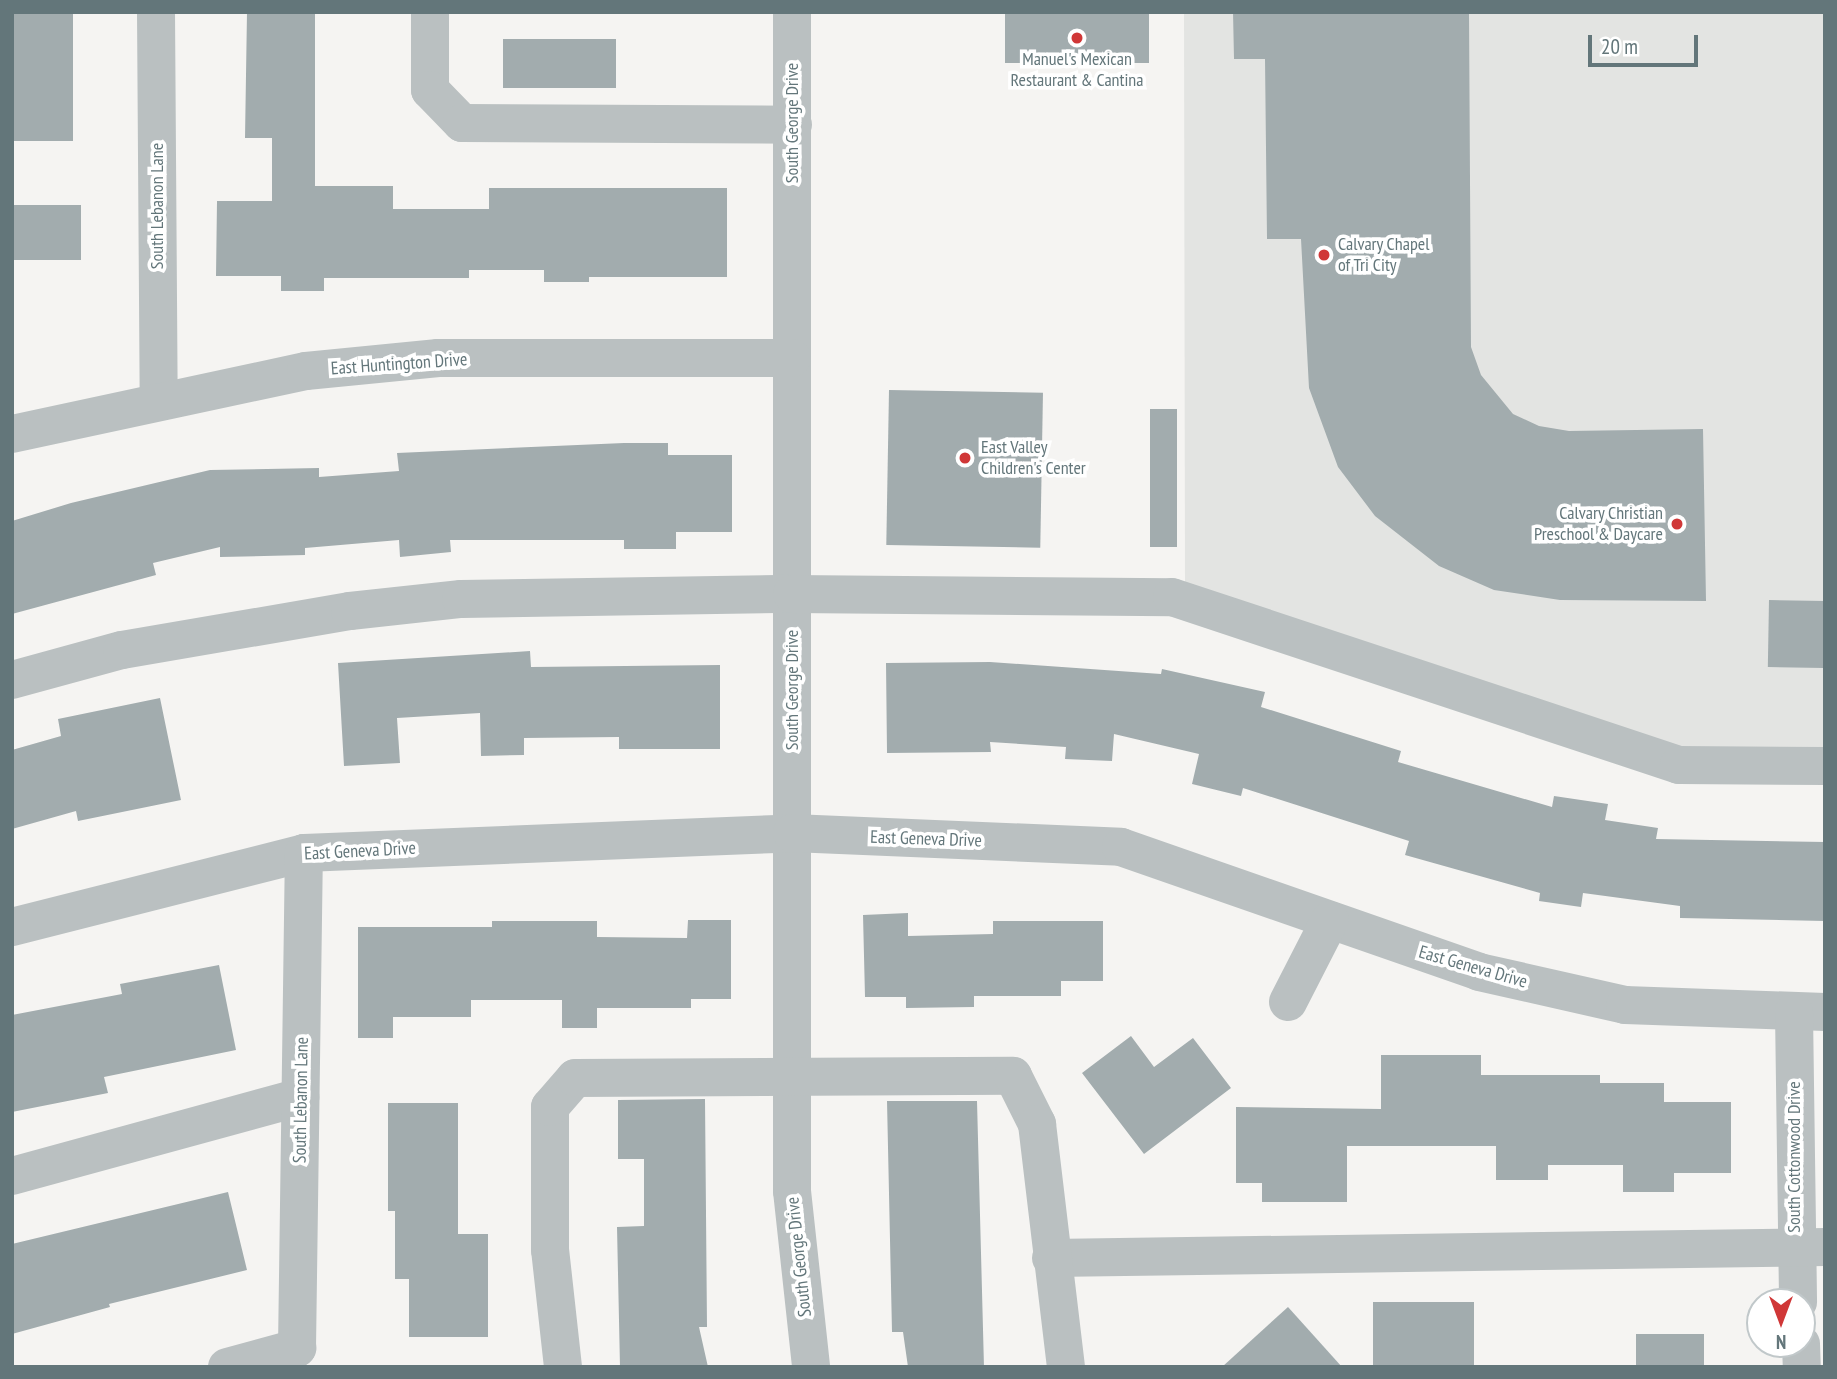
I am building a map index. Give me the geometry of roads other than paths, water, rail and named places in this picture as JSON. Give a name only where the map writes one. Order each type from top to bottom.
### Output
[{"type":"street","name":"South Lebanon Lane","points":[[156,12],[159,400]]},
{"type":"street","points":[[430,12],[429,90],[462,123],[793,125]]},
{"type":"street","name":"South George Drive","points":[[792,12],[792,1191],[811,1367]]},
{"type":"street","name":"East Huntington Drive","points":[[12,434],[159,400],[306,371],[438,358],[792,358]]},
{"type":"street","points":[[12,680],[122,650],[350,611],[461,598],[792,594],[1172,597],[1679,765],[1825,766]]},
{"type":"street","name":"East Geneva Drive","points":[[12,927],[304,853],[792,833],[1121,847],[1479,972],[1625,1005],[1810,1012]]},
{"type":"street","name":"South Lebanon Lane","points":[[227,1367],[298,1348],[304,853]]},
{"type":"street","points":[[1288,1002],[1330,920]]},
{"type":"street","name":"South Cottonwood Drive","points":[[1801,1288],[1810,1247],[1810,1012]]},
{"type":"street","points":[[563,1367],[550,1250],[550,1107],[575,1078],[1013,1076],[1037,1125],[1066,1367]]},
{"type":"street","points":[[12,1176],[300,1097]]},
{"type":"street","points":[[1051,1258],[1810,1247]]},
{"type":"place","name":"Manuel's Mexican Restaurant & Cantina","points":[[1077,38]]},
{"type":"place","name":"Calvary Chapel of Tri City","points":[[1324,255]]},
{"type":"place","name":"East Valley Children's Center","points":[[965,458]]},
{"type":"place","name":"Calvary Christian Preschool & Daycare","points":[[1677,524]]}]
